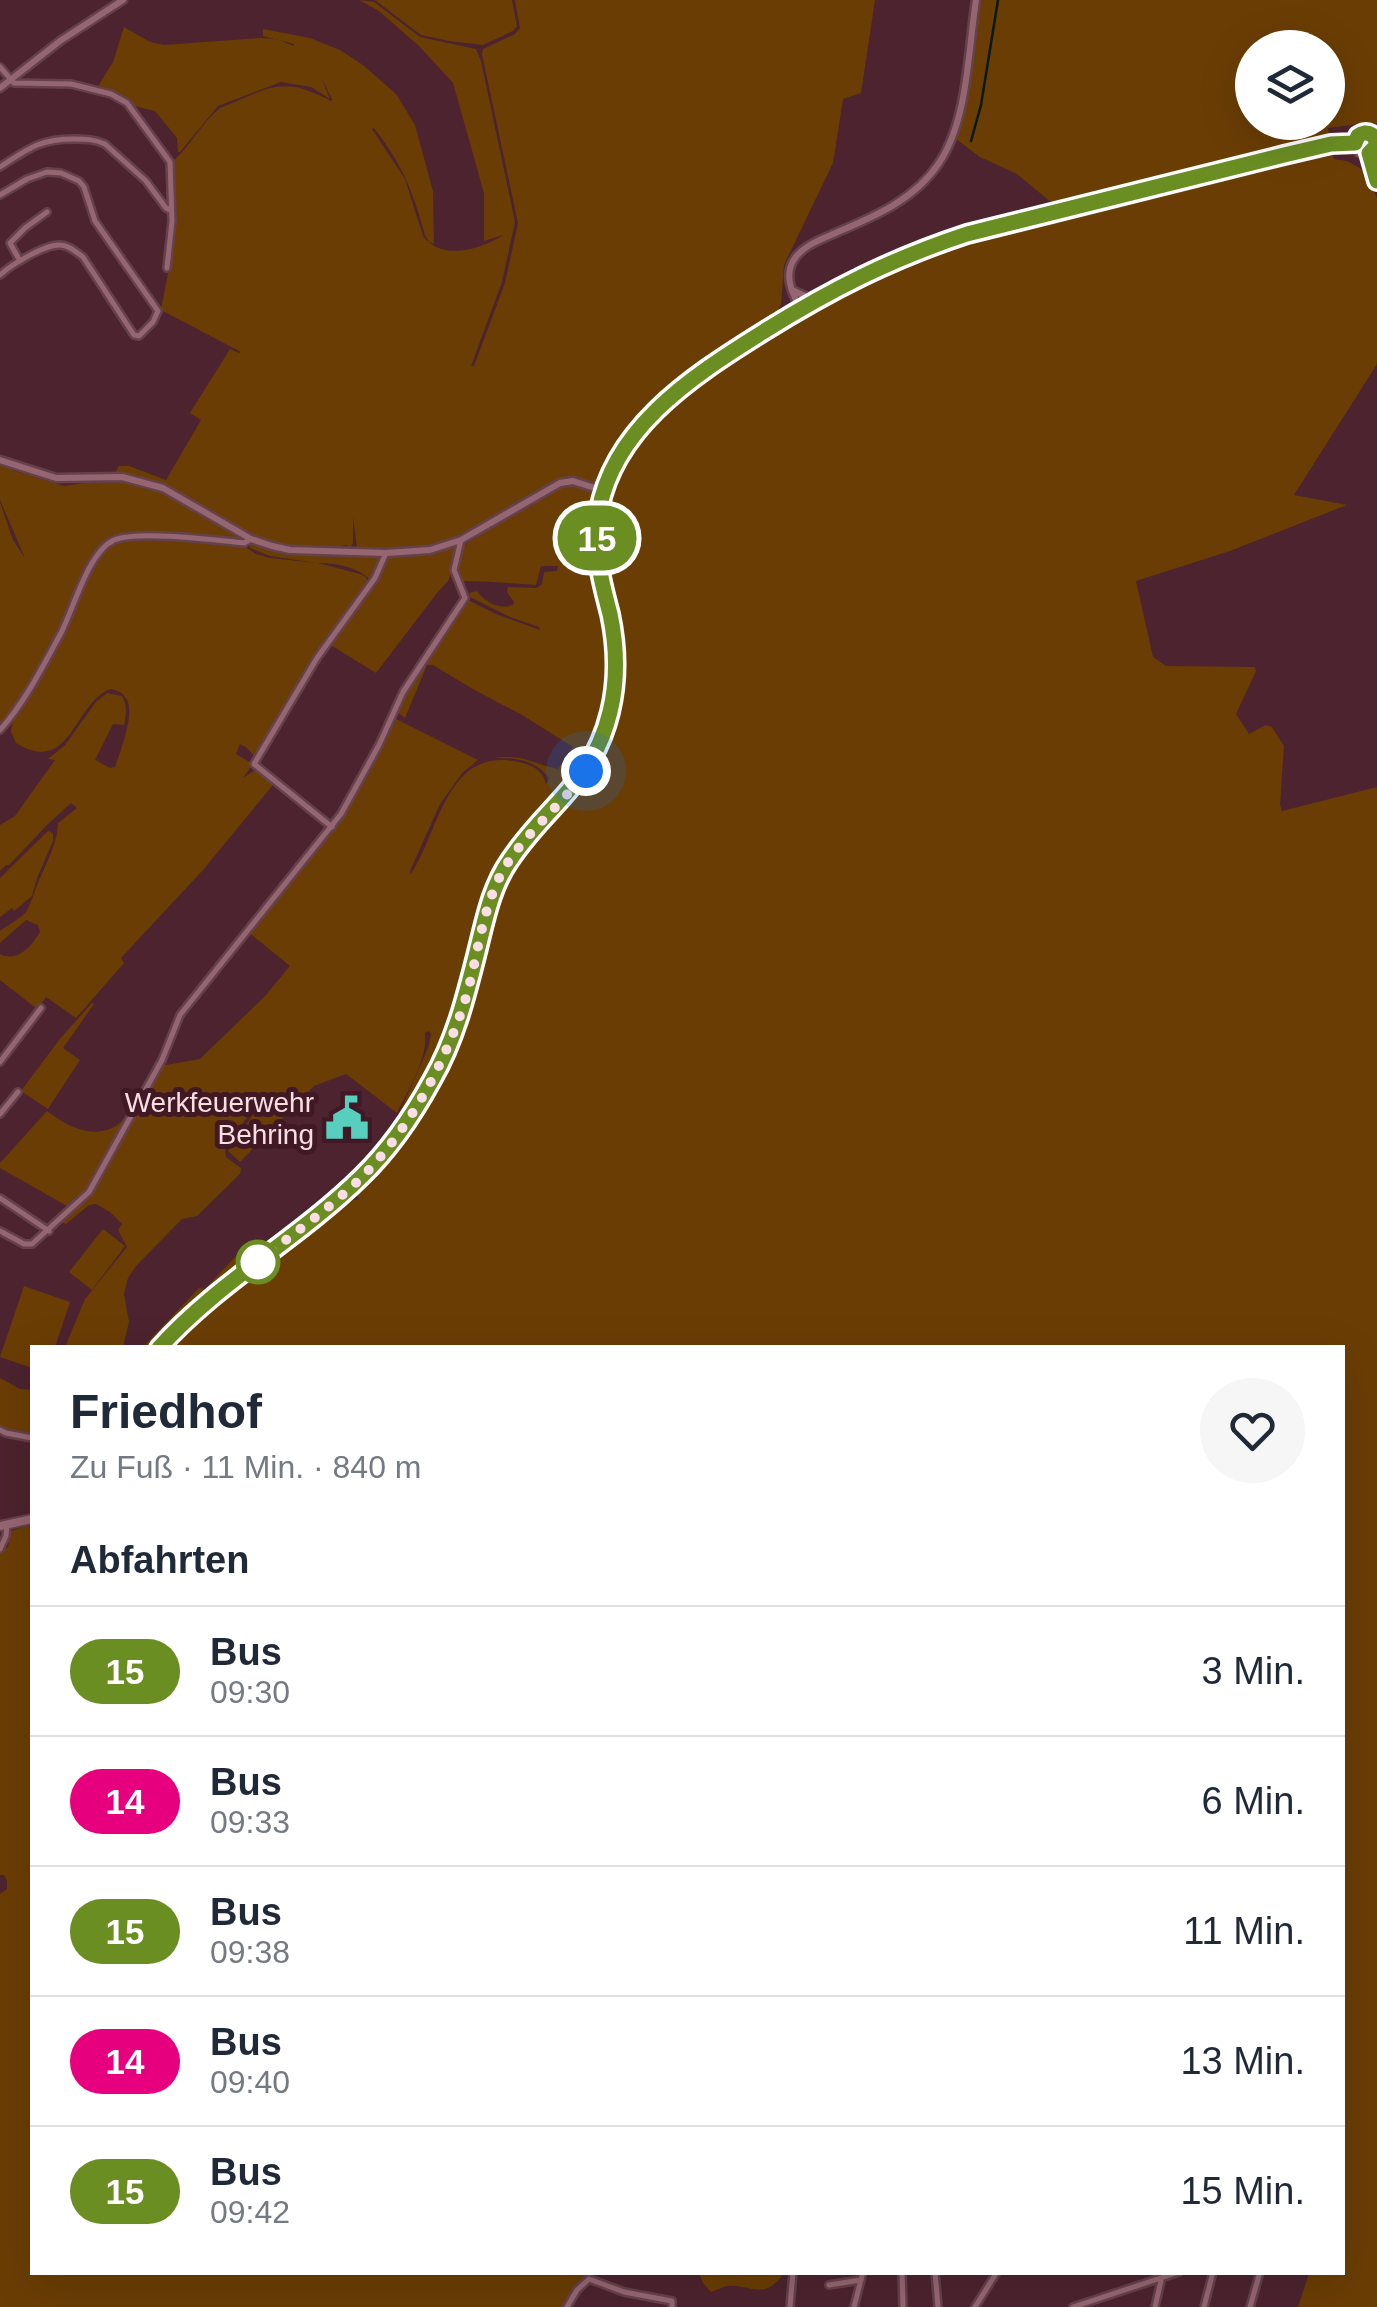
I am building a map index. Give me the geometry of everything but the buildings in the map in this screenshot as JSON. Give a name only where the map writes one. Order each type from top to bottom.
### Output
[{"type":"main road","points":[[1361,134],[1376,136],[1376,146],[1369,153],[1359,152],[1355,143],[1361,134]]},
{"type":"main road","points":[[162,1345],[364,1175],[408,1120],[436,1074],[464,1002],[488,908],[500,878],[530,834],[580,779],[599,745],[612,704],[616,662],[598,564],[597,528],[604,491],[623,450],[653,413],[714,362],[800,308],[920,250],[967,234],[1284,155],[1331,144],[1355,143]]},
{"type":"main road","points":[[4,1526],[30,1520]]},
{"type":"street","points":[[0,88],[60,41],[122,0]]},
{"type":"street","points":[[800,308],[789,277],[801,252],[894,206],[921,185],[941,161],[959,116],[976,0]]},
{"type":"street","points":[[0,67],[14,83],[71,84],[112,94],[126,103],[170,162],[172,211],[167,268]]},
{"type":"street","points":[[0,166],[50,140],[92,139],[105,144],[172,211]]},
{"type":"street","points":[[1369,153],[1377,181]]},
{"type":"street","points":[[0,196],[47,172],[79,181],[95,222],[158,311],[145,332],[136,336],[83,257],[60,244],[10,266],[0,275]]},
{"type":"street","points":[[20,261],[10,247],[11,241],[46,212]]},
{"type":"street","points":[[791,290],[820,298]]},
{"type":"street","points":[[0,460],[56,478],[113,476],[148,482],[251,539],[290,550],[430,550],[491,525],[560,484],[573,481],[604,491]]},
{"type":"street","points":[[0,730],[24,698],[63,630],[94,560],[107,544],[136,537],[244,542],[251,539]]},
{"type":"street","points":[[0,1231],[24,1244],[32,1244],[89,1192],[162,1060],[180,1015],[332,827],[365,772],[416,668],[465,598],[454,570],[461,540]]},
{"type":"street","points":[[332,827],[254,764],[318,658],[376,578],[386,553]]},
{"type":"street","points":[[0,1062],[41,1008]]},
{"type":"street","points":[[0,1114],[18,1092]]},
{"type":"street","points":[[0,1198],[52,1228]]},
{"type":"street","points":[[0,1430],[30,1438]]},
{"type":"street","points":[[0,1549],[6,1536],[4,1526]]},
{"type":"street","points":[[790,2307],[793,2275]]},
{"type":"street","points":[[902,2275],[903,2307]]},
{"type":"street","points":[[935,2275],[938,2307]]},
{"type":"street","points":[[975,2307],[995,2275]]},
{"type":"street","points":[[1073,2307],[1100,2304],[1172,2275]]},
{"type":"street","points":[[1204,2307],[1212,2275]]},
{"type":"street","points":[[1250,2307],[1259,2275]]},
{"type":"street","points":[[828,2285],[862,2276],[854,2307]]},
{"type":"street","points":[[568,2307],[588,2279],[672,2304]]},
{"type":"street","points":[[1155,2307],[1162,2279]]},
{"type":"shaded area","points":[[359,0],[374,2],[420,37],[476,49],[515,222],[502,282],[474,366],[505,283],[518,223],[482,54],[483,49],[520,28],[515,0],[875,0],[861,93],[843,99],[833,163],[784,265],[781,305],[773,318],[780,328],[879,273],[984,237],[1058,219],[1052,203],[1017,174],[980,157],[956,139],[980,0],[1377,0],[1377,124],[1345,126],[1345,30],[1235,30],[1235,140],[1330,140],[1334,159],[1365,171],[1377,198],[1377,364],[1294,495],[1347,505],[1230,551],[1136,581],[1153,657],[1166,666],[1255,667],[1236,714],[1249,734],[1266,725],[1272,727],[1284,746],[1282,811],[1377,787],[1377,2307],[1298,2307],[1308,2275],[1345,2275],[1345,1345],[163,1345],[203,1309],[343,1202],[360,1199],[351,1191],[398,1137],[385,1146],[428,1048],[429,1031],[425,1033],[420,1064],[397,1113],[346,1074],[314,1086],[240,1162],[228,1151],[252,1116],[249,1114],[225,1150],[226,1157],[241,1168],[240,1174],[197,1216],[182,1219],[128,1278],[124,1294],[129,1322],[123,1345],[66,1345],[85,1299],[127,1247],[118,1230],[122,1224],[96,1204],[89,1205],[66,1224],[62,1222],[74,1210],[0,1168],[0,1163],[47,1111],[85,1130],[105,1131],[114,1127],[126,1117],[140,1090],[143,1092],[160,1066],[200,1059],[265,996],[290,966],[247,931],[334,829],[396,719],[478,760],[463,772],[440,804],[411,874],[448,796],[475,767],[495,760],[519,762],[537,769],[546,784],[549,778],[531,763],[493,758],[520,758],[558,769],[573,747],[433,665],[427,665],[405,718],[397,712],[405,692],[468,600],[540,630],[470,597],[469,593],[477,591],[498,606],[513,605],[508,587],[537,588],[544,572],[557,571],[558,566],[541,566],[536,585],[461,581],[458,564],[466,544],[546,494],[471,534],[435,545],[357,548],[353,517],[350,548],[300,547],[264,541],[163,485],[115,473],[119,466],[129,466],[166,480],[201,420],[190,413],[230,349],[241,352],[161,310],[169,268],[173,161],[220,108],[251,95],[286,86],[331,101],[332,99],[321,77],[330,99],[311,87],[281,82],[218,106],[178,152],[177,138],[155,111],[130,105],[97,88],[113,62],[124,27],[150,42],[164,45],[274,39],[263,36],[263,29],[310,38],[363,65],[396,94],[415,125],[433,191],[434,244],[429,242],[450,251],[484,245],[503,235],[484,241],[484,193],[453,83],[420,47],[379,11]],"holes":[[[374,128],[399,166],[411,191],[429,242],[423,236],[405,179]]]},
{"type":"shaded area","points":[[375,0],[512,0],[517,26],[483,45],[449,41],[421,35]]},
{"type":"shaded area","points":[[0,462],[15,471],[64,486],[122,480],[149,486],[242,539],[256,554],[270,558],[317,563],[270,556],[249,545],[284,554],[383,556],[372,581],[360,572],[346,567],[318,563],[360,574],[369,584],[325,644],[255,757],[240,744],[236,754],[253,764],[243,778],[255,770],[273,785],[203,870],[121,958],[124,963],[76,1018],[46,997],[37,1009],[0,980],[0,954],[12,956],[23,952],[40,932],[38,925],[26,920],[0,943],[0,931],[26,912],[52,850],[58,823],[77,808],[71,803],[0,871],[0,825],[15,816],[55,760],[48,759],[65,745],[107,693],[122,696],[125,721],[124,725],[113,724],[95,760],[115,767],[126,732],[129,705],[123,694],[111,689],[88,707],[61,744],[49,751],[35,751],[16,743],[11,732],[13,718],[70,622],[65,619],[0,727],[0,502],[13,540],[25,558],[0,500]]},
{"type":"shaded area","points":[[456,547],[449,580],[376,673],[329,644],[387,555],[432,553]]},
{"type":"shaded area","points":[[48,831],[53,833],[53,841],[32,896],[0,917],[0,878]]},
{"type":"shaded area","points":[[92,1003],[63,1048],[80,1060],[48,1109],[21,1091]]},
{"type":"shaded area","points":[[103,1229],[125,1246],[92,1290],[69,1272]]},
{"type":"shaded area","points":[[247,1244],[257,1247],[258,1255],[154,1345],[145,1345],[199,1288],[205,1289]]},
{"type":"shaded area","points":[[24,1286],[70,1302],[56,1345],[30,1345],[30,1367],[0,1357]]},
{"type":"shaded area","points":[[0,1378],[30,1390],[30,1435],[0,1426]]},
{"type":"shaded area","points":[[30,1524],[30,2275],[587,2275],[566,2307],[0,2307],[0,1894],[7,1889],[7,1881],[0,1875],[0,1553],[8,1547],[11,1531]]},
{"type":"shaded area","points":[[700,2275],[782,2275],[770,2287],[757,2290],[728,2286],[711,2292]]},
{"type":"waterway","points":[[971,141],[981,105],[998,0]]},
{"type":"bus line","name":"15","points":[[162,1345],[364,1175],[396,1137],[436,1074],[464,1002],[488,908],[500,878],[530,834],[580,779],[604,733],[612,704],[616,662],[598,564],[600,508],[623,450],[653,413],[714,362],[800,308],[866,273],[967,234],[1284,155],[1342,142],[1355,143],[1364,133],[1372,134],[1376,140],[1369,153],[1377,181]]},
{"type":"place","name":"Werkfeuerwehr Behring","points":[[347,1118]]},
{"type":"route","points":[[258,1262],[364,1175],[408,1120],[450,1044],[500,878],[530,834],[586,771]]}]
